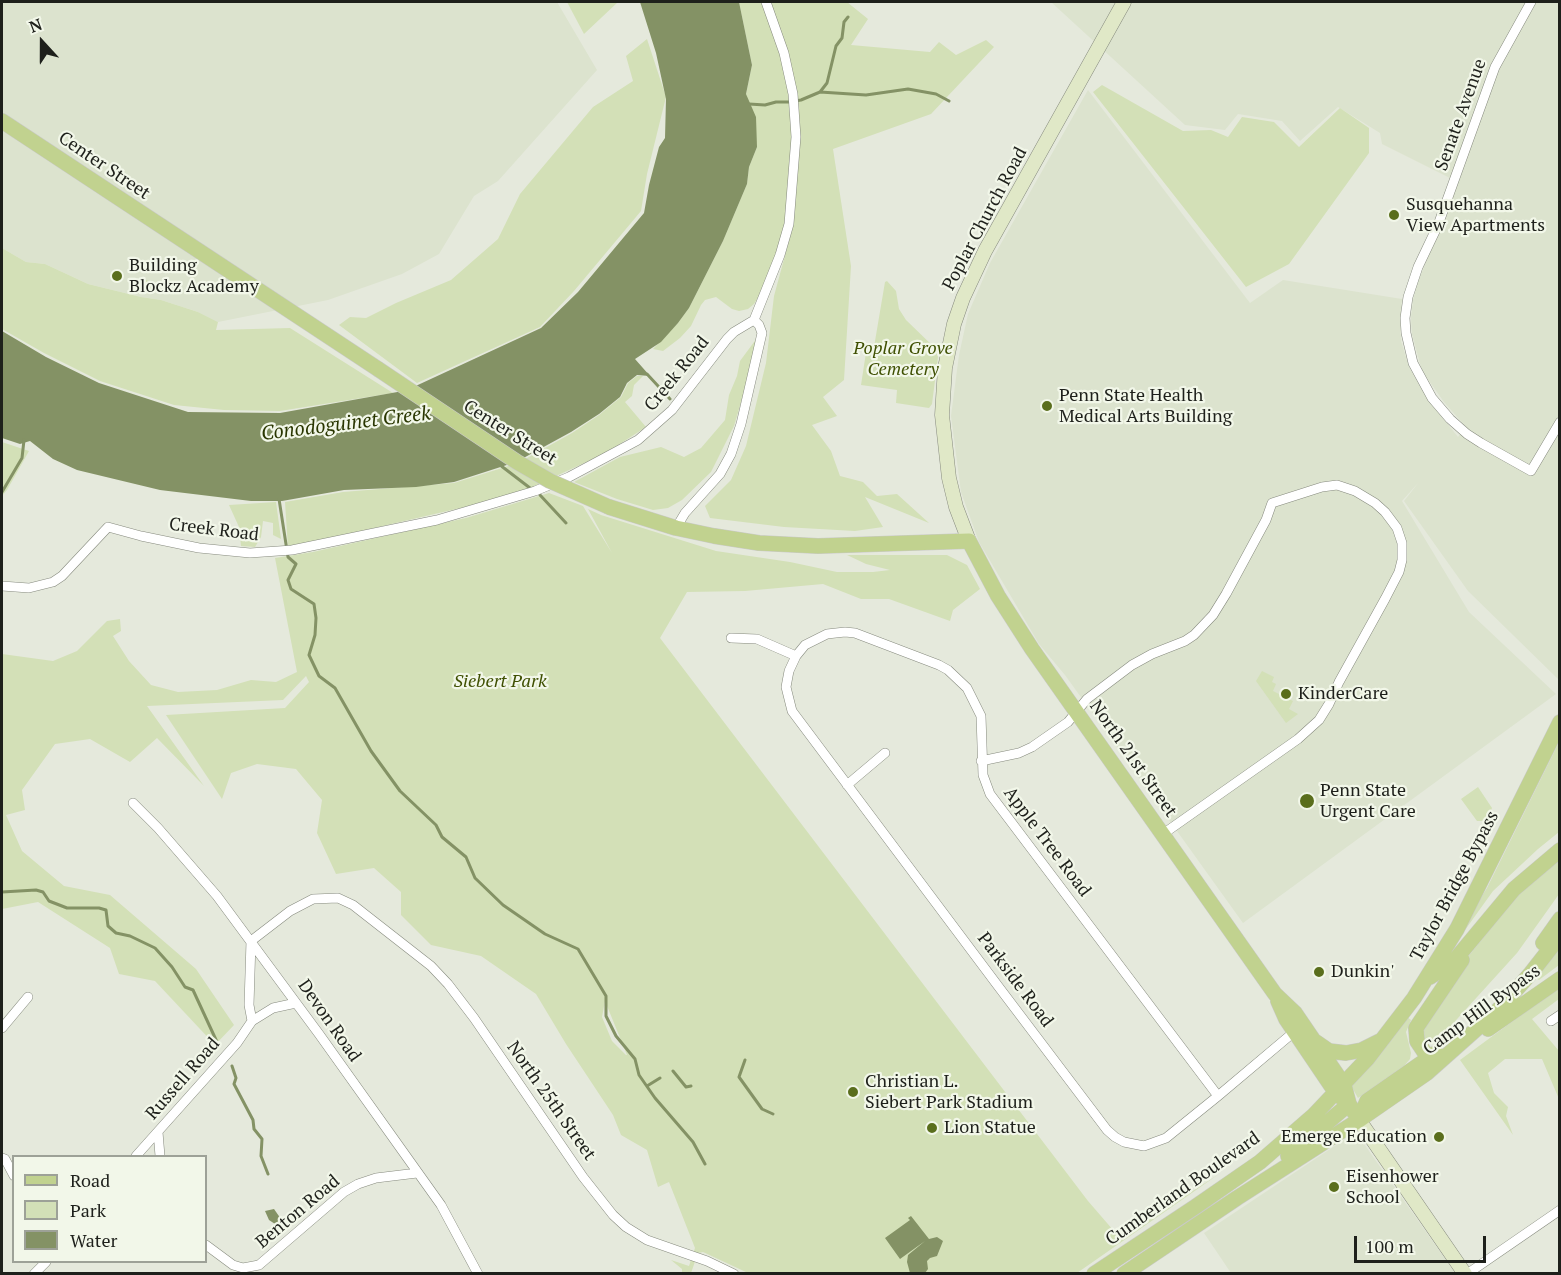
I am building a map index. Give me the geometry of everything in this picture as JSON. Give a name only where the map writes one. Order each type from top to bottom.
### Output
[{"type":"main road","name":"Center Street","points":[[2,121],[525,467],[550,481],[609,507],[676,528],[730,539],[789,545],[969,541]]},
{"type":"main road","name":"North 21st Street","points":[[969,541],[1011,616],[1275,994],[1294,1032],[1340,1089]]},
{"type":"main road","name":"Taylor Bridge Bypass","points":[[1340,1089],[1385,1038],[1427,979],[1472,902],[1560,722]]},
{"type":"main road","points":[[1427,979],[1454,961],[1514,889],[1560,850]]},
{"type":"main road","points":[[1428,1066],[1508,985],[1560,920]]},
{"type":"main road","points":[[1428,1066],[1414,1033],[1484,923]]},
{"type":"main road","points":[[1359,1120],[1428,1066],[1464,1042],[1507,1000],[1560,936]]},
{"type":"main road","name":"Camp Hill Bypass","points":[[1428,1066],[1560,979]]},
{"type":"main road","name":"North 21st Street","points":[[1275,994],[1295,1013],[1359,1120]]},
{"type":"main road","points":[[1313,1040],[1329,1051],[1346,1053],[1362,1050],[1385,1038]]},
{"type":"main road","name":"Cumberland Boulevard","points":[[1094,1274],[1260,1162],[1297,1131],[1340,1089]]},
{"type":"main road","points":[[1237,1198],[1349,1104]]},
{"type":"main road","name":"Cumberland Boulevard","points":[[1124,1274],[1142,1269],[1237,1198],[1359,1120]]},
{"type":"street","points":[[676,528],[720,474],[731,454],[741,424],[762,333],[759,325],[753,320],[768,286],[789,224],[796,137],[793,94],[784,53],[766,2]]},
{"type":"street","name":"Poplar Church Road","points":[[969,541],[951,485],[942,415],[945,368],[954,324],[963,298],[985,251],[1124,2]]},
{"type":"street","name":"Senate Avenue","points":[[1531,2],[1502,52],[1484,94],[1438,225],[1410,288],[1405,318],[1407,342],[1413,363],[1432,398],[1445,414],[1467,434],[1531,471],[1560,422]]},
{"type":"street","name":"Creek Road","points":[[2,586],[29,588],[53,582],[62,576],[108,526],[199,548],[250,553],[280,552],[467,512],[535,492],[619,452],[652,429],[676,405],[727,339],[753,320]]},
{"type":"street","points":[[981,761],[1026,751],[1068,722],[1087,699],[1132,665],[1185,641],[1201,628],[1227,594],[1266,520],[1272,503],[1322,486],[1337,485],[1355,491],[1385,512],[1397,528],[1403,550],[1399,572],[1329,704],[1318,720],[1298,739],[1163,834]]},
{"type":"street","name":"Apple Tree Road","points":[[796,656],[805,645],[816,638],[827,633],[845,632],[872,639],[948,670],[967,688],[978,707],[982,726],[981,761],[986,785],[995,802],[1218,1096]]},
{"type":"street","points":[[731,638],[757,639],[796,656]]},
{"type":"street","name":"Parkside Road","points":[[796,656],[787,681],[792,711],[1107,1130],[1115,1137],[1134,1145],[1144,1146],[1166,1138],[1294,1032]]},
{"type":"street","points":[[847,784],[885,753]]},
{"type":"street","name":"Devon Road","points":[[133,803],[190,863],[251,941],[441,1205],[476,1270]]},
{"type":"street","name":"North 25th Street","points":[[251,941],[290,911],[313,899],[338,898],[353,905],[425,961],[448,984],[474,1018],[583,1177],[613,1215],[626,1227],[647,1240],[707,1261],[734,1274]]},
{"type":"street","points":[[251,941],[249,1005],[252,1021]]},
{"type":"street","points":[[2,1028],[28,997]]},
{"type":"street","name":"Russell Road","points":[[137,1155],[237,1042],[252,1021],[273,1008],[296,1003]]},
{"type":"street","points":[[1551,1021],[1560,1015]]},
{"type":"street","name":"North 21st Street","points":[[1359,1120],[1466,1274]]},
{"type":"street","points":[[158,1132],[160,1155]]},
{"type":"street","points":[[3,1156],[12,1172]]},
{"type":"street","name":"Benton Road","points":[[207,1246],[233,1265],[243,1268],[259,1265],[344,1192],[376,1178],[417,1173]]},
{"type":"street","points":[[1466,1274],[1560,1210]]},
{"type":"street","points":[[465,1274],[476,1270]]},
{"type":"shaded area","points":[[2,2],[557,2],[597,70],[498,181],[474,196],[439,254],[402,274],[328,300],[218,322],[198,312],[161,300],[88,284],[45,264],[26,262],[2,248]]},
{"type":"shaded area","points":[[1051,2],[1559,2],[1559,680],[1468,591],[1404,501],[1419,482],[1402,501],[1469,612],[1556,694],[1243,923],[1065,675],[1039,644],[979,542],[961,492],[951,416],[959,355],[968,314],[990,263],[1088,90],[1250,303],[1283,280],[1402,299],[1401,341],[1409,367],[1426,397],[1458,437],[1466,427],[1444,402],[1422,371],[1412,334],[1411,318],[1418,282],[1458,182],[1382,144],[1380,133],[1338,107],[1300,141],[1282,121],[1238,114],[1225,130],[1185,125]]},
{"type":"shaded area","name":"Eisenhower School","points":[[1348,1137],[1356,1137],[1362,1141],[1455,1273],[1231,1273],[1204,1233]]},
{"type":"green space","points":[[567,2],[618,2],[584,34]]},
{"type":"green space","points":[[739,2],[847,2],[868,19],[851,45],[930,52],[939,42],[956,55],[986,40],[994,47],[931,114],[833,149],[851,266],[844,380],[823,397],[837,416],[812,425],[831,451],[840,476],[863,482],[877,496],[897,494],[929,523],[865,497],[883,527],[855,531],[784,527],[710,518],[705,506],[731,480],[746,446],[766,363],[774,296],[793,226],[796,157],[786,223],[765,286],[754,304],[748,309],[739,311],[732,309],[716,297],[705,300],[691,326],[680,338],[663,351],[653,349],[689,308],[723,241],[747,184],[749,167],[757,147],[746,94],[752,65]]},
{"type":"green space","points":[[647,39],[666,97],[647,174],[641,211],[574,291],[540,327],[417,383],[339,325],[350,317],[366,318],[451,280],[498,239],[520,194],[593,107],[633,81],[626,56]]},
{"type":"green space","points":[[1102,85],[1183,131],[1211,130],[1228,137],[1242,117],[1274,122],[1299,147],[1340,108],[1369,128],[1369,153],[1289,264],[1246,287],[1093,92]]},
{"type":"green space","points":[[2,248],[26,262],[45,264],[88,284],[161,300],[198,312],[218,322],[216,330],[290,328],[393,393],[280,411],[224,410],[174,405],[100,381],[2,329]]},
{"type":"green space","points":[[144,279],[154,283],[152,294],[147,294],[143,290],[142,281]]},
{"type":"green space","name":"Poplar Grove Cemetery","points":[[887,281],[896,291],[899,309],[906,320],[935,348],[938,357],[932,404],[929,408],[896,403],[897,390],[861,385],[867,346],[874,347]]},
{"type":"green space","points":[[757,338],[752,365],[734,426],[711,472],[682,500],[668,508],[653,510],[574,482],[620,457],[661,447],[684,457],[701,448],[725,420],[729,395],[740,361]]},
{"type":"green space","points":[[637,376],[643,376],[634,385],[632,396],[625,402],[646,427],[606,453],[530,488],[469,506],[288,548],[285,502],[343,492],[454,483],[518,463],[599,415],[621,397],[628,383]]},
{"type":"green space","points":[[2,442],[29,451],[2,496]]},
{"type":"green space","name":"Siebert Park","points":[[549,493],[583,506],[612,553],[588,509],[716,551],[790,562],[837,572],[890,570],[866,564],[847,555],[947,555],[967,565],[980,589],[953,610],[950,621],[889,599],[861,599],[823,584],[745,591],[687,592],[660,638],[1088,1201],[1120,1238],[1219,1174],[1077,1273],[748,1273],[703,1252],[698,1253],[691,1273],[682,1273],[682,1269],[671,1260],[689,1266],[695,1248],[669,1182],[658,1187],[647,1150],[621,1135],[613,1115],[536,994],[481,956],[431,945],[401,915],[401,892],[374,868],[336,874],[317,833],[322,800],[296,769],[257,764],[231,773],[222,799],[166,715],[285,708],[309,682],[306,676],[283,700],[147,706],[204,786],[157,738],[130,762],[90,739],[55,744],[22,790],[25,810],[6,815],[22,851],[64,886],[110,895],[196,969],[234,1025],[215,1045],[155,981],[119,974],[110,948],[38,902],[2,909],[2,654],[53,661],[77,651],[107,621],[120,619],[121,631],[113,636],[129,661],[151,685],[178,692],[217,690],[251,680],[276,682],[297,672],[275,558],[313,552],[466,518]],"holes":[[[605,1001],[627,1055],[612,1041],[602,1017]]]},
{"type":"green space","points":[[276,502],[281,539],[273,535],[273,523],[263,521],[261,537],[255,547],[241,546],[239,527],[229,505]]},
{"type":"green space","points":[[1262,671],[1274,677],[1272,682],[1276,684],[1273,691],[1293,701],[1289,709],[1298,714],[1286,723],[1256,681]]},
{"type":"green space","points":[[1559,742],[1559,832],[1493,891],[1465,930],[1462,927],[1487,888]]},
{"type":"green space","points":[[1478,787],[1492,808],[1486,821],[1477,821],[1461,799]]},
{"type":"green space","points":[[1559,859],[1559,894],[1517,953],[1448,1029],[1431,1041],[1425,1041],[1422,1038],[1423,1026],[1467,958],[1515,897]]},
{"type":"green space","points":[[1559,944],[1559,965],[1539,980],[1536,978]]},
{"type":"green space","points":[[1559,987],[1559,999],[1532,1019],[1559,1051],[1559,1099],[1542,1059],[1505,1059],[1488,1073],[1494,1093],[1508,1107],[1506,1116],[1513,1135],[1460,1060]]},
{"type":"green space","points":[[1406,1016],[1411,1020],[1406,1032],[1411,1053],[1410,1059],[1404,1066],[1358,1098],[1350,1084]]},
{"type":"water","points":[[640,2],[739,2],[752,65],[746,94],[756,117],[757,147],[749,167],[747,184],[723,241],[689,308],[661,342],[635,359],[650,376],[637,375],[627,383],[620,397],[599,414],[518,461],[407,390],[541,328],[578,292],[644,213],[659,147],[665,138],[666,99],[656,53]]},
{"type":"water","name":"Conodoguinet Creek","points":[[2,331],[46,357],[99,383],[188,412],[280,413],[403,391],[516,462],[454,482],[416,487],[344,490],[282,501],[251,501],[160,490],[77,470],[53,459],[30,441],[20,444],[2,438]]},
{"type":"water","points":[[274,1209],[281,1219],[275,1224],[269,1220],[265,1211]]},
{"type":"water","points":[[911,1216],[929,1239],[937,1237],[943,1241],[937,1256],[927,1261],[928,1269],[925,1273],[910,1273],[907,1262],[908,1255],[925,1241],[900,1259],[885,1238],[910,1220],[908,1218]]},
{"type":"waterway","points":[[820,92],[827,83],[836,46],[842,38],[844,22],[848,17]]},
{"type":"waterway","points":[[749,104],[765,105],[801,100],[820,92],[866,95],[908,89],[936,94],[949,101]]},
{"type":"waterway","points":[[647,374],[670,399]]},
{"type":"waterway","points":[[2,492],[22,458],[24,440]]},
{"type":"waterway","points":[[500,465],[530,488]]},
{"type":"waterway","points":[[540,495],[566,523]]},
{"type":"waterway","points":[[279,499],[288,557],[296,564],[288,580],[291,589],[314,604],[315,635],[309,655],[319,676],[335,688],[371,751],[400,791],[436,825],[442,837],[466,857],[475,878],[503,905],[545,934],[578,949],[606,996],[606,1016],[616,1036],[635,1059],[639,1075],[655,1098],[693,1142],[705,1164]]},
{"type":"waterway","points":[[2,892],[36,890],[43,892],[49,901],[67,908],[106,910],[108,926],[116,933],[130,936],[155,948],[172,967],[185,987],[193,990],[217,1042]]},
{"type":"waterway","points":[[745,1060],[739,1077],[762,1109],[773,1114]]},
{"type":"waterway","points":[[232,1066],[236,1078],[234,1084],[253,1120],[254,1129],[262,1139],[261,1156],[268,1174]]},
{"type":"waterway","points":[[673,1071],[686,1087],[691,1086]]},
{"type":"waterway","points":[[647,1086],[660,1078]]},
{"type":"place","name":"Susquehanna View Apartments","points":[[1394,215]]},
{"type":"place","name":"Building Blockz Academy","points":[[117,276]]},
{"type":"place","name":"Penn State Health Medical Arts Building","points":[[1047,406]]},
{"type":"place","name":"KinderCare","points":[[1286,694]]},
{"type":"place","name":"Penn State Urgent Care","points":[[1307,801]]},
{"type":"place","name":"Dunkin'","points":[[1319,972]]},
{"type":"place","name":"Christian L. Siebert Park Stadium","points":[[853,1092]]},
{"type":"place","name":"Lion Statue","points":[[932,1128]]},
{"type":"place","name":"Emerge Education","points":[[1439,1137]]},
{"type":"place","name":"Eisenhower School","points":[[1334,1187]]}]
